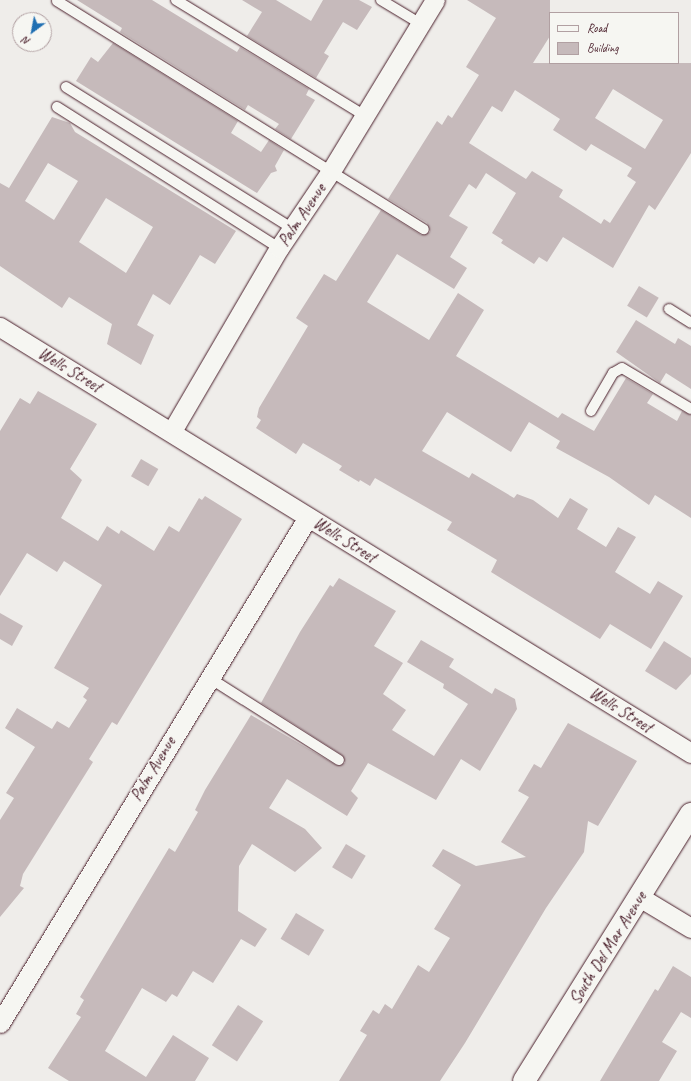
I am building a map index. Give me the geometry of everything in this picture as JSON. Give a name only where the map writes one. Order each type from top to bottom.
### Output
[{"type":"main road","name":"South Del Mar Avenue","points":[[524,1081],[641,898],[691,814]]},
{"type":"street","name":"Palm Avenue","points":[[172,431],[279,248],[332,171],[435,0]]},
{"type":"street","name":"Wells Street","points":[[0,327],[172,431],[308,517],[691,753]]},
{"type":"street","name":"Palm Avenue","points":[[0,1023],[208,677],[308,517]]},
{"type":"street","points":[[641,898],[691,928]]},
{"type":"lane","points":[[176,0],[365,116]]},
{"type":"lane","points":[[381,0],[421,24]]},
{"type":"lane","points":[[57,1],[424,229]]},
{"type":"lane","points":[[66,87],[292,228]]},
{"type":"lane","points":[[57,107],[279,248]]},
{"type":"lane","points":[[669,309],[691,323]]},
{"type":"lane","points":[[591,410],[613,373],[622,368],[691,409]]},
{"type":"lane","points":[[208,677],[339,760]]},
{"type":"building","points":[[77,0],[152,0],[237,52],[240,47],[309,89],[306,95],[315,100],[291,139],[275,129],[279,124],[248,105],[245,110],[120,32],[122,28]]},
{"type":"building","points":[[242,0],[276,0],[311,21],[323,0],[359,0],[372,7],[357,30],[343,22],[324,53],[329,56],[316,78],[247,36],[262,12]]},
{"type":"building","points":[[467,0],[550,0],[549,38],[533,63],[691,63],[691,153],[655,210],[649,205],[613,268],[563,237],[547,262],[539,257],[534,264],[501,243],[503,240],[492,233],[516,193],[486,173],[476,189],[469,184],[449,216],[468,227],[450,257],[467,268],[454,289],[397,254],[367,302],[429,340],[458,293],[484,310],[456,356],[558,418],[562,413],[594,431],[626,378],[653,394],[647,403],[677,421],[682,411],[691,415],[691,518],[655,495],[649,505],[609,477],[556,448],[560,441],[529,422],[511,452],[447,412],[422,451],[469,478],[472,473],[514,498],[517,494],[533,500],[558,518],[570,498],[588,509],[577,529],[606,547],[618,527],[636,537],[615,572],[650,594],[658,581],[683,596],[651,649],[610,624],[600,639],[491,572],[497,560],[447,530],[452,522],[375,478],[370,486],[360,480],[359,482],[339,470],[342,466],[303,443],[296,454],[256,428],[261,420],[257,417],[259,408],[308,326],[296,318],[324,274],[336,281],[381,210],[421,235],[430,232],[427,223],[388,199],[437,121],[442,125],[448,115],[452,118],[479,75],[466,67],[496,18]],"holes":[[[613,89],[663,120],[645,149],[595,118]],[[515,90],[560,119],[553,130],[586,151],[591,144],[632,168],[627,176],[636,182],[610,223],[604,219],[601,224],[559,197],[563,190],[532,171],[526,179],[469,143],[492,106],[502,112]]]},
{"type":"building","points":[[113,43],[238,121],[231,133],[261,152],[269,140],[284,150],[275,166],[277,171],[271,173],[257,193],[76,81],[91,57],[98,62]]},
{"type":"building","points":[[52,117],[70,123],[75,132],[236,231],[215,264],[200,255],[170,305],[153,294],[137,325],[154,335],[141,365],[107,344],[112,324],[69,297],[62,308],[0,266],[0,183],[9,188]],"holes":[[[48,163],[78,181],[54,220],[25,201]],[[106,198],[153,227],[126,273],[79,242]]]},
{"type":"building","points":[[639,286],[659,298],[647,318],[627,306]]},
{"type":"building","points":[[636,320],[675,344],[678,338],[691,346],[691,389],[666,373],[660,383],[616,352]]},
{"type":"building","points":[[38,391],[97,424],[70,469],[82,480],[61,518],[98,541],[107,526],[119,534],[121,530],[154,551],[169,526],[179,532],[199,498],[202,500],[205,496],[242,519],[117,725],[112,722],[89,759],[93,762],[23,874],[20,886],[24,888],[0,917],[0,820],[14,798],[6,793],[35,747],[5,728],[17,708],[52,729],[57,721],[69,728],[87,700],[83,697],[89,688],[54,668],[102,585],[64,561],[57,572],[27,553],[0,596],[0,431],[20,398],[30,404]]},
{"type":"building","points":[[141,459],[158,469],[148,486],[131,476]]},
{"type":"building","points":[[339,578],[396,611],[374,646],[403,663],[383,694],[406,710],[392,730],[434,756],[468,704],[443,688],[444,684],[407,662],[421,640],[454,659],[449,667],[492,694],[495,688],[515,699],[517,709],[480,771],[461,759],[436,800],[368,763],[351,791],[358,798],[347,816],[287,779],[269,808],[305,829],[322,848],[295,872],[252,844],[239,866],[238,911],[267,929],[255,947],[241,939],[213,983],[193,971],[177,997],[172,994],[166,1002],[142,988],[105,1051],[146,1077],[173,1035],[209,1058],[195,1081],[69,1081],[48,1068],[81,1017],[76,1014],[84,1000],[80,997],[169,848],[175,852],[198,812],[195,810],[205,790],[251,715],[336,765],[345,763],[342,755],[261,703],[300,632],[330,585],[333,587]]},
{"type":"building","points":[[0,613],[23,626],[12,646],[0,639]]},
{"type":"building","points":[[664,641],[691,658],[691,674],[676,690],[645,671]]},
{"type":"building","points":[[568,723],[637,761],[598,826],[588,821],[584,852],[546,908],[465,1043],[440,1081],[339,1081],[367,1035],[360,1031],[373,1010],[379,1014],[385,1004],[392,1009],[418,965],[429,972],[450,938],[434,929],[461,885],[432,866],[443,849],[476,866],[526,857],[501,842],[529,797],[518,791],[534,764],[541,768]]},
{"type":"building","points":[[346,844],[366,856],[352,879],[332,867]]},
{"type":"building","points":[[296,913],[324,930],[309,956],[281,939]]},
{"type":"building","points":[[673,966],[691,977],[691,1018],[681,1012],[662,1042],[677,1051],[659,1081],[600,1081],[655,989],[658,991]]},
{"type":"building","points":[[238,1005],[263,1021],[237,1062],[212,1045]]}]
